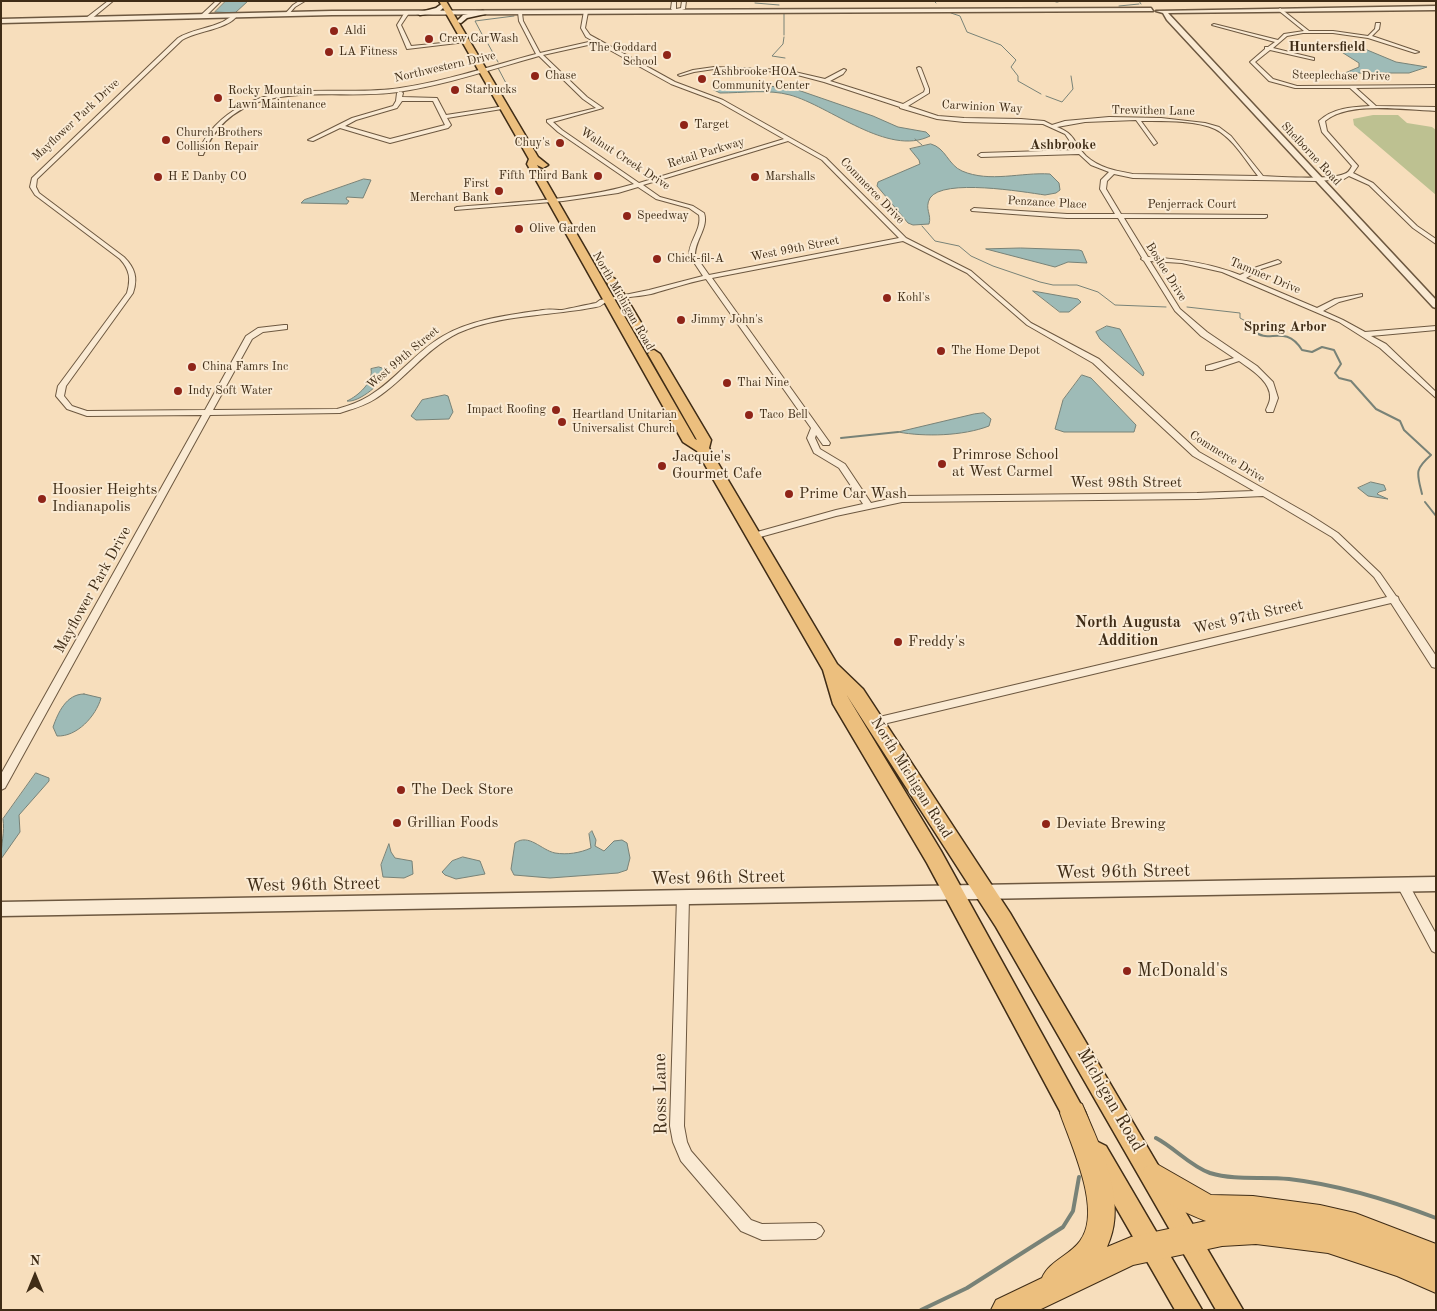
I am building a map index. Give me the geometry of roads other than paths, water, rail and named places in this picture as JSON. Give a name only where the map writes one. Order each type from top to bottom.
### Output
[{"type":"highway","points":[[1019,1304],[1086,1255],[1092,1248],[1100,1226],[1101,1210],[1097,1184],[1073,1113]]},
{"type":"highway","points":[[1154,1177],[1194,1202],[1206,1207],[1222,1210],[1253,1210],[1320,1219],[1355,1227],[1436,1258]]},
{"type":"highway","points":[[1019,1304],[1131,1251],[1189,1237],[1222,1232],[1256,1230],[1328,1239],[1401,1263],[1436,1278]]},
{"type":"main road","points":[[420,13],[438,10],[444,2]]},
{"type":"main road","name":"North Michigan Road","points":[[444,2],[468,49],[473,51]]},
{"type":"main road","name":"North Michigan Road","points":[[451,13],[459,22],[473,51],[534,159],[532,164],[558,200],[690,442],[702,448],[830,669],[839,699],[954,894]]},
{"type":"main road","points":[[459,22],[466,15],[483,13]]},
{"type":"main road","name":"North Michigan Road","points":[[830,669],[857,694],[985,894]]},
{"type":"main road","points":[[954,894],[1073,1113],[1189,1310]]},
{"type":"main road","name":"Michigan Road","points":[[985,894],[1003,920],[1230,1310]]},
{"type":"street","points":[[88,19],[111,1]]},
{"type":"street","points":[[203,16],[219,1]]},
{"type":"street","points":[[286,14],[303,1]]},
{"type":"street","points":[[674,1],[673,9],[678,11]]},
{"type":"street","points":[[678,11],[683,8],[684,1]]},
{"type":"street","points":[[1,21],[286,14],[1123,10],[1157,6],[1207,10],[1435,9]]},
{"type":"street","name":"Shelborne Road","points":[[1157,6],[1169,19]]},
{"type":"street","name":"Shelborne Road","points":[[1157,6],[1436,305]]},
{"type":"street","points":[[1280,9],[1286,18],[1293,20],[1308,32]]},
{"type":"street","name":"Commerce Drive","points":[[586,12],[583,29],[598,41],[671,82],[713,98],[829,162],[904,239],[969,272],[1029,324],[1096,361],[1188,447],[1263,493],[1307,517],[1346,544],[1368,564],[1395,599],[1436,664]]},
{"type":"street","points":[[407,13],[399,25],[408,48],[464,42]]},
{"type":"street","name":"Walnut Creek Drive","points":[[520,13],[521,21],[540,55],[585,98],[600,108],[549,121],[658,198],[691,207],[702,214],[704,221],[692,251],[707,277],[826,443]]},
{"type":"street","name":"Mayflower Park Drive","points":[[121,308],[130,294],[134,282],[134,270],[122,258],[38,194],[33,187],[34,179],[180,39],[194,32],[224,24],[236,16]]},
{"type":"street","points":[[1369,37],[1378,29],[1378,24]]},
{"type":"street","points":[[1214,25],[1278,41]]},
{"type":"street","name":"Steeplechase Drive","points":[[1417,52],[1369,37],[1308,32],[1289,34],[1267,48],[1252,62],[1273,81],[1301,88],[1436,86]]},
{"type":"street","name":"Northwestern Drive","points":[[201,154],[203,146],[227,117],[234,111],[256,101],[294,93],[399,90],[598,41]]},
{"type":"street","points":[[1267,48],[1312,59]]},
{"type":"street","name":"Carwinion Way","points":[[680,75],[706,69],[752,68],[793,72],[826,80],[902,107],[953,119],[1029,121],[1053,126],[1071,136],[1080,152],[1089,161],[1113,172],[1147,177],[1341,178],[1349,174]]},
{"type":"street","points":[[902,107],[920,98],[926,92],[919,68]]},
{"type":"street","points":[[826,80],[844,70]]},
{"type":"street","points":[[1352,87],[1376,108]]},
{"type":"street","points":[[311,140],[361,116],[395,107],[399,99],[399,90]]},
{"type":"street","points":[[340,126],[390,141],[448,125],[435,99],[399,99]]},
{"type":"street","points":[[444,117],[505,108]]},
{"type":"street","points":[[1436,109],[1376,108],[1337,111],[1328,114],[1322,121],[1324,131],[1354,164],[1355,168],[1349,174],[1371,184],[1415,227],[1436,242]]},
{"type":"street","name":"Trewithen Lane","points":[[1053,126],[1072,120],[1187,120],[1214,127],[1224,133],[1261,177]]},
{"type":"street","points":[[1138,120],[1154,143]]},
{"type":"street","name":"Retail Parkway","points":[[456,208],[573,200],[639,185],[789,139]]},
{"type":"street","points":[[981,155],[1080,152]]},
{"type":"street","name":"Bosloe Drive","points":[[1113,172],[1105,179],[1102,187],[1144,259],[1181,314],[1204,334],[1259,372],[1270,384],[1274,398],[1270,410]]},
{"type":"street","name":"Penzance Place","points":[[974,210],[1067,216],[1119,216]]},
{"type":"street","name":"Penjerrack Court","points":[[1119,216],[1265,216]]},
{"type":"street","name":"West 99th Street","points":[[121,308],[64,383],[60,392],[65,405],[78,412],[92,414],[324,413],[352,408],[371,400],[384,391],[429,349],[447,336],[465,328],[545,312],[569,310],[707,277],[904,239]]},
{"type":"street","name":"Tammer Drive","points":[[1144,259],[1198,264],[1242,278],[1317,310],[1370,337],[1400,360],[1436,396]]},
{"type":"street","points":[[1242,278],[1259,268],[1278,262]]},
{"type":"street","points":[[1317,310],[1337,300],[1360,295]]},
{"type":"street","name":"Mayflower Park Drive","points":[[1,785],[251,336],[266,329],[284,327]]},
{"type":"street","points":[[1370,337],[1436,328]]},
{"type":"street","points":[[1370,337],[1436,333]]},
{"type":"street","points":[[1209,368],[1240,358]]},
{"type":"street","name":"Walnut Creek Drive","points":[[815,429],[811,438],[817,451],[842,466],[868,505]]},
{"type":"street","name":"West 98th Street","points":[[753,536],[868,505],[924,498],[1207,496],[1263,493]]},
{"type":"street","name":"West 97th Street","points":[[875,722],[1395,599]]},
{"type":"street","name":"West 96th Street","points":[[1,909],[683,897],[985,894],[1436,884]]},
{"type":"street","points":[[1403,885],[1436,947]]},
{"type":"street","name":"Ross Lane","points":[[683,897],[677,1126],[682,1149],[746,1226],[762,1232],[816,1231]]},
{"type":"water","points":[[226,1],[248,1],[235,13],[215,12]]},
{"type":"water","points":[[1317,46],[1360,47],[1396,62],[1427,67],[1409,73],[1345,73],[1359,67],[1359,63],[1340,51]]},
{"type":"water","points":[[742,84],[792,88],[873,116],[898,127],[926,132],[930,136],[914,141],[896,140],[878,135],[859,128],[806,101],[782,93],[720,93],[714,90]]},
{"type":"water","points":[[931,144],[940,149],[953,165],[962,171],[995,177],[1050,174],[1059,183],[1060,190],[1056,193],[1045,195],[1003,189],[967,187],[950,189],[938,192],[930,198],[928,202],[929,224],[913,225],[908,223],[877,186],[878,182],[920,164],[910,149]]},
{"type":"water","points":[[364,179],[371,180],[363,198],[347,197],[346,199],[349,201],[347,204],[301,203],[304,200]]},
{"type":"water","points":[[986,249],[1079,250],[1082,251],[1087,263],[1068,262],[1055,267]]},
{"type":"water","points":[[1033,291],[1078,299],[1081,302],[1069,312],[1060,312]]},
{"type":"water","points":[[1107,326],[1120,329],[1144,373],[1143,376],[1100,339],[1096,332]]},
{"type":"water","points":[[379,367],[388,370],[382,380],[358,399],[347,401],[356,396],[368,384],[371,369]]},
{"type":"water","points":[[1082,375],[1091,378],[1136,425],[1134,432],[1064,432],[1055,429],[1063,400]]},
{"type":"water","points":[[448,396],[453,412],[449,419],[416,420],[411,416],[422,400]]},
{"type":"water","points":[[984,413],[991,419],[989,426],[968,432],[920,435],[898,432],[974,414]]},
{"type":"water","points":[[1371,482],[1384,485],[1386,490],[1377,494],[1388,499],[1368,496],[1358,488]]},
{"type":"water","points":[[84,694],[101,698],[95,712],[85,724],[72,733],[57,736],[53,727],[60,710],[72,697]]},
{"type":"water","points":[[36,773],[49,778],[49,781],[19,815],[20,832],[1,859],[3,819]]},
{"type":"water","points":[[592,831],[596,840],[595,846],[604,851],[614,841],[622,840],[627,843],[630,858],[627,870],[618,873],[550,878],[514,875],[511,869],[515,843],[520,840],[530,841],[555,853],[573,853],[591,848],[589,834]]},
{"type":"water","points":[[389,844],[395,858],[412,861],[413,874],[404,878],[383,877],[381,865]]},
{"type":"water","points":[[463,857],[480,861],[485,874],[456,879],[442,872],[452,861]]},
{"type":"waterway","points":[[755,3],[779,5]]},
{"type":"waterway","points":[[1119,6],[1139,4]]},
{"type":"waterway","points":[[784,13],[784,35]]},
{"type":"waterway","points":[[951,13],[960,16],[967,32],[1001,45],[1016,60],[1011,67],[1018,76],[1018,81],[1041,94]]},
{"type":"waterway","points":[[484,38],[475,21],[514,16]]},
{"type":"waterway","points":[[784,37],[783,44],[772,56],[785,58]]},
{"type":"waterway","points":[[487,42],[498,62]]},
{"type":"waterway","points":[[498,68],[507,85]]},
{"type":"waterway","points":[[1046,96],[1062,102],[1073,89],[1071,76]]},
{"type":"waterway","points":[[915,139],[922,145]]},
{"type":"waterway","points":[[922,226],[935,241],[959,246],[971,256],[993,266],[1040,282],[1053,285],[1077,285],[1098,292],[1115,305],[1166,307]]},
{"type":"waterway","points":[[1187,307],[1240,313],[1240,318],[1253,325],[1256,332]]},
{"type":"waterway","points":[[1256,332],[1265,336],[1289,338],[1296,342],[1302,350],[1312,352],[1322,347],[1334,350],[1341,364],[1335,373],[1339,378],[1351,381],[1376,409],[1400,421],[1404,430],[1431,455],[1422,464],[1418,472],[1422,494]]},
{"type":"waterway","points":[[841,438],[898,432]]},
{"type":"waterway","points":[[1425,502],[1436,516]]},
{"type":"waterway","points":[[1156,1138],[1196,1166],[1210,1173],[1240,1178],[1289,1179],[1327,1185],[1382,1199],[1436,1218]]},
{"type":"waterway","points":[[921,1310],[967,1288],[1063,1227],[1073,1211],[1079,1177]]},
{"type":"place","name":"Aldi","points":[[334,31]]},
{"type":"place","name":"Crew CarWash","points":[[429,39]]},
{"type":"place","name":"LA Fitness","points":[[329,52]]},
{"type":"place","name":"The Goddard School","points":[[667,55]]},
{"type":"place","name":"Chase","points":[[535,76]]},
{"type":"place","name":"Ashbrooke HOA Community Center","points":[[702,79]]},
{"type":"place","name":"Starbucks","points":[[455,90]]},
{"type":"place","name":"Rocky Mountain Lawn Maintenance","points":[[218,98]]},
{"type":"place","name":"Target","points":[[684,125]]},
{"type":"place","name":"Church Brothers Collision Repair","points":[[166,140]]},
{"type":"place","name":"Chuy's","points":[[560,143]]},
{"type":"place","name":"Fifth Third Bank","points":[[598,176]]},
{"type":"place","name":"H E Danby CO","points":[[158,177]]},
{"type":"place","name":"Marshalls","points":[[755,177]]},
{"type":"place","name":"First Merchant Bank","points":[[499,191]]},
{"type":"place","name":"Speedway","points":[[627,216]]},
{"type":"place","name":"Olive Garden","points":[[519,229]]},
{"type":"place","name":"Chick-fil-A","points":[[657,259]]},
{"type":"place","name":"Kohl's","points":[[887,298]]},
{"type":"place","name":"Jimmy John's","points":[[681,320]]},
{"type":"place","name":"The Home Depot","points":[[941,351]]},
{"type":"place","name":"China Famrs Inc","points":[[192,367]]},
{"type":"place","name":"Thai Nine","points":[[727,383]]},
{"type":"place","name":"Indy Soft Water","points":[[178,391]]},
{"type":"place","name":"Impact Roofing","points":[[556,410]]},
{"type":"place","name":"Taco Bell","points":[[749,415]]},
{"type":"place","name":"Heartland Unitarian Universalist Church","points":[[562,422]]},
{"type":"place","name":"Primrose School at West Carmel","points":[[942,464]]},
{"type":"place","name":"Jacquie's Gourmet Cafe","points":[[662,466]]},
{"type":"place","name":"Prime Car Wash","points":[[789,494]]},
{"type":"place","name":"Hoosier Heights Indianapolis","points":[[42,499]]},
{"type":"place","name":"Freddy's","points":[[898,642]]},
{"type":"place","name":"The Deck Store","points":[[401,790]]},
{"type":"place","name":"Grillian Foods","points":[[397,823]]},
{"type":"place","name":"Deviate Brewing","points":[[1046,824]]},
{"type":"place","name":"McDonald's","points":[[1127,971]]},
{"type":"district","name":"Huntersfield","points":[[1327,47]]},
{"type":"district","name":"Ashbrooke","points":[[1063,145]]},
{"type":"district","name":"Spring Arbor","points":[[1285,327]]},
{"type":"district","name":"North Augusta Addition","points":[[1128,632]]}]
